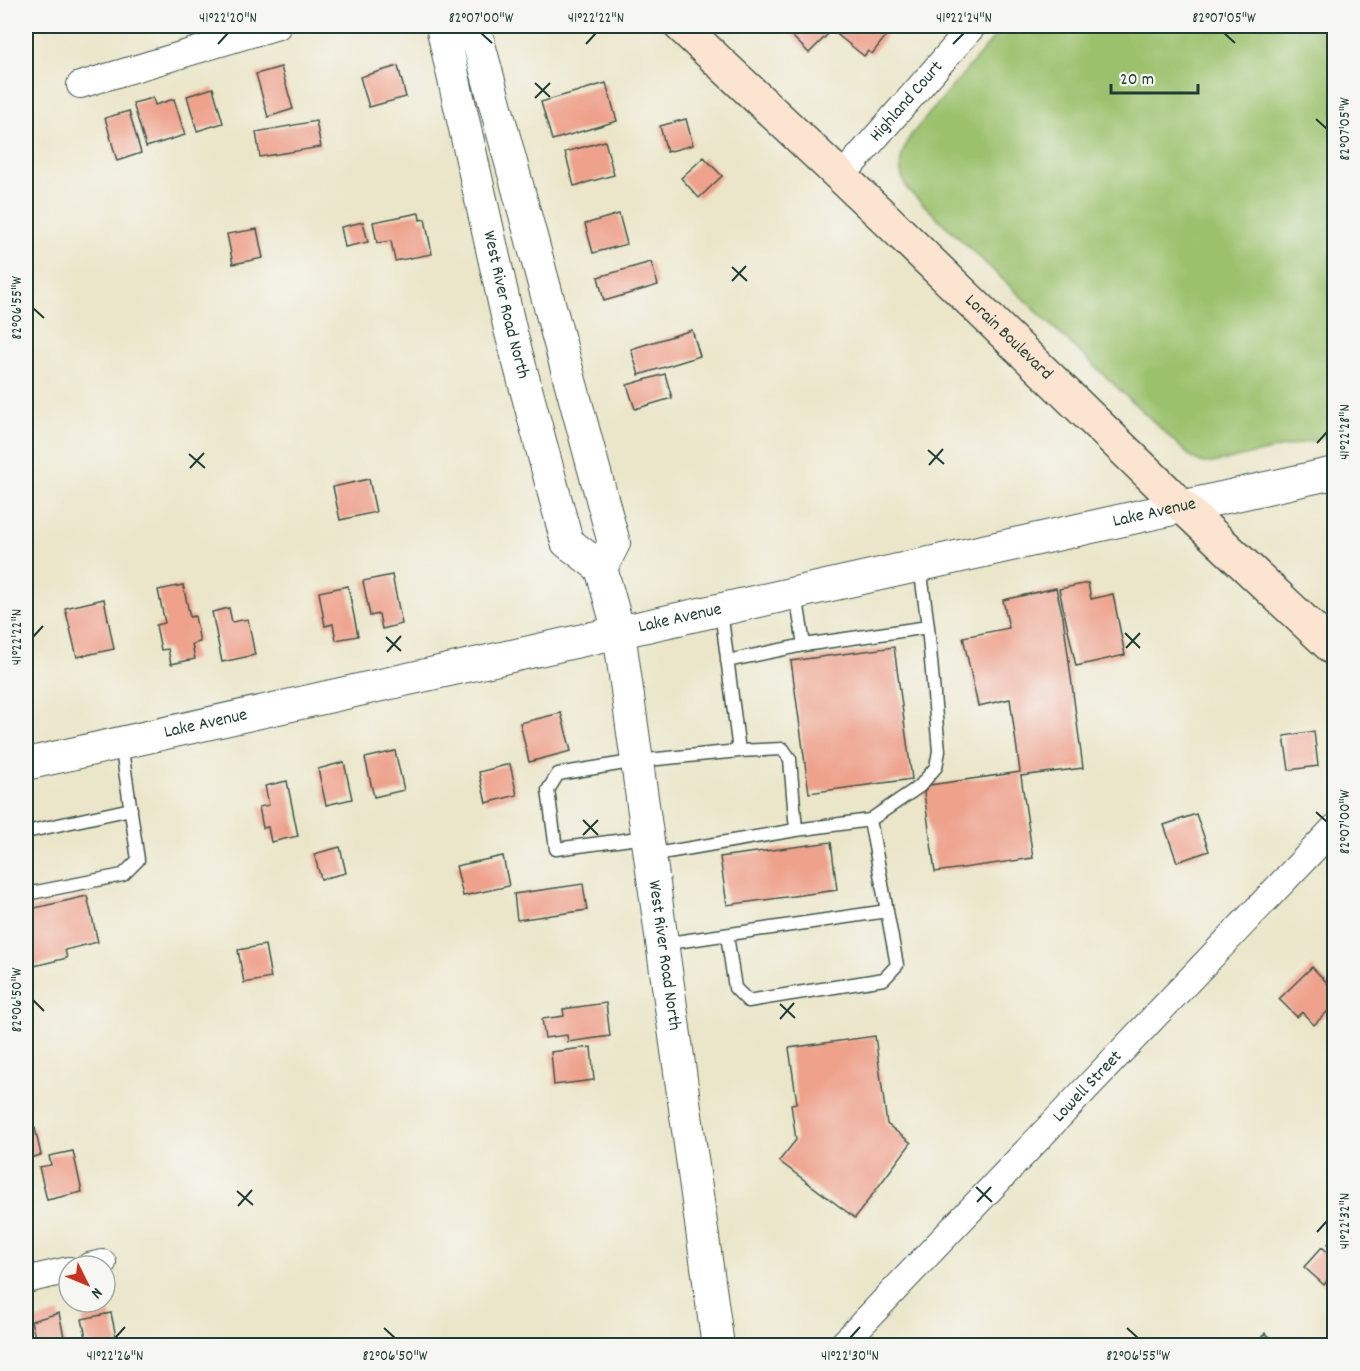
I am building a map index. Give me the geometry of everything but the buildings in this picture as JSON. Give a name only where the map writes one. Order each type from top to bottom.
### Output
[{"type":"main road","name":"Lorain Boulevard","points":[[681,26],[884,217],[1183,507],[1335,649]]},
{"type":"street","points":[[80,85],[278,26]]},
{"type":"street","name":"West River Road North","points":[[442,26],[510,329],[567,542],[601,568],[619,632],[718,1346]]},
{"type":"street","points":[[474,26],[614,543],[601,568]]},
{"type":"street","name":"Highland Court","points":[[840,177],[973,26]]},
{"type":"street","name":"Lake Avenue","points":[[26,764],[1335,473]]},
{"type":"street","name":"Lowell Street","points":[[841,1346],[1335,828]]},
{"type":"street","points":[[26,1280],[57,1273]]},
{"type":"lane","points":[[796,830],[790,759],[783,749],[637,761],[558,774],[548,790],[556,849],[649,846],[796,830],[870,820],[920,786],[936,767],[939,752],[928,627],[919,565]]},
{"type":"lane","points":[[795,593],[804,645]]},
{"type":"lane","points":[[720,610],[739,751]]},
{"type":"lane","points":[[728,661],[804,645],[928,627]]},
{"type":"lane","points":[[26,894],[123,875],[138,861],[121,743]]},
{"type":"lane","points":[[26,832],[131,809]]},
{"type":"lane","points":[[727,935],[735,988],[748,1001],[884,980],[897,965],[870,820]]},
{"type":"lane","points":[[662,944],[887,911]]},
{"type":"green space","points":[[1004,26],[1334,26],[1334,436],[1213,463],[1203,463],[1192,458],[908,190],[902,176],[900,162],[911,135]]}]
